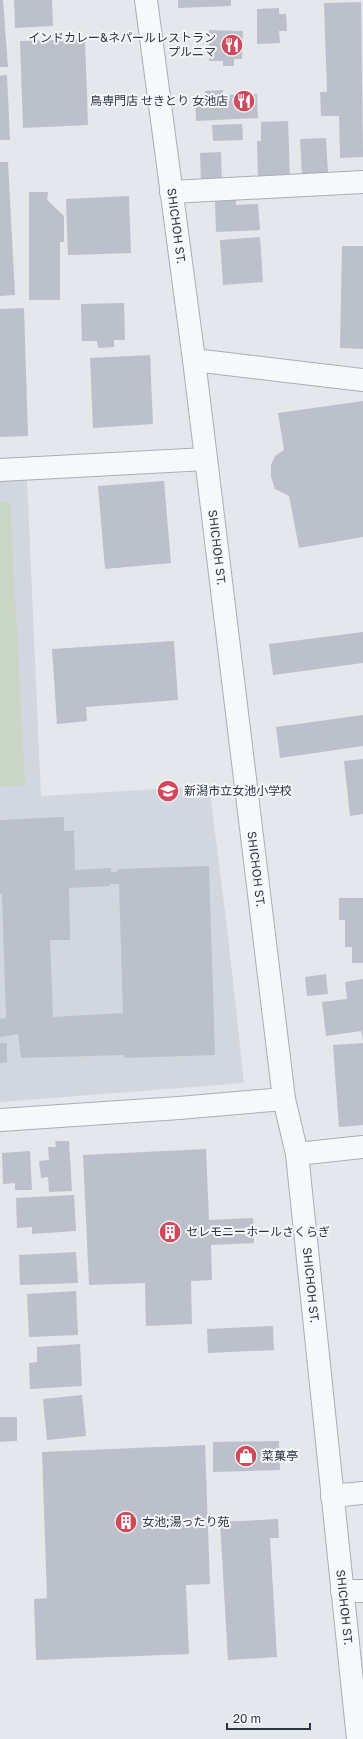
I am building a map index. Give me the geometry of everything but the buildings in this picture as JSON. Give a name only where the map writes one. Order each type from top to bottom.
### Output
[{"type":"street","name":"SHICHOH ST.","points":[[146,0],[194,360],[284,1099],[297,1154],[358,1739]]},
{"type":"street","points":[[171,192],[363,182]]},
{"type":"street","points":[[194,360],[363,380]]},
{"type":"street","points":[[0,470],[206,459]]},
{"type":"street","points":[[0,1120],[179,1108],[284,1099]]},
{"type":"street","points":[[297,1154],[363,1147]]},
{"type":"street","points":[[332,1496],[363,1494]]},
{"type":"street","points":[[342,1591],[363,1591]]},
{"type":"shaded area","name":"新潟市立女池小学校","points":[[27,480],[41,796],[209,786],[227,927],[244,1083],[0,1102],[0,482]]},
{"type":"green space","points":[[0,502],[10,502],[25,785],[0,787]]},
{"type":"place","name":"インドカレー&ネパールレストラン プルニマ","points":[[232,45]]},
{"type":"place","name":"鳥専門店 せきとり 女池店","points":[[244,101]]},
{"type":"place","name":"新潟市立女池小学校","points":[[168,791]]},
{"type":"place","name":"セレモニーホールさくらぎ","points":[[170,1232]]},
{"type":"place","name":"菜菓亭","points":[[246,1456]]},
{"type":"place","name":"女池;湯ったり苑","points":[[126,1522]]}]
